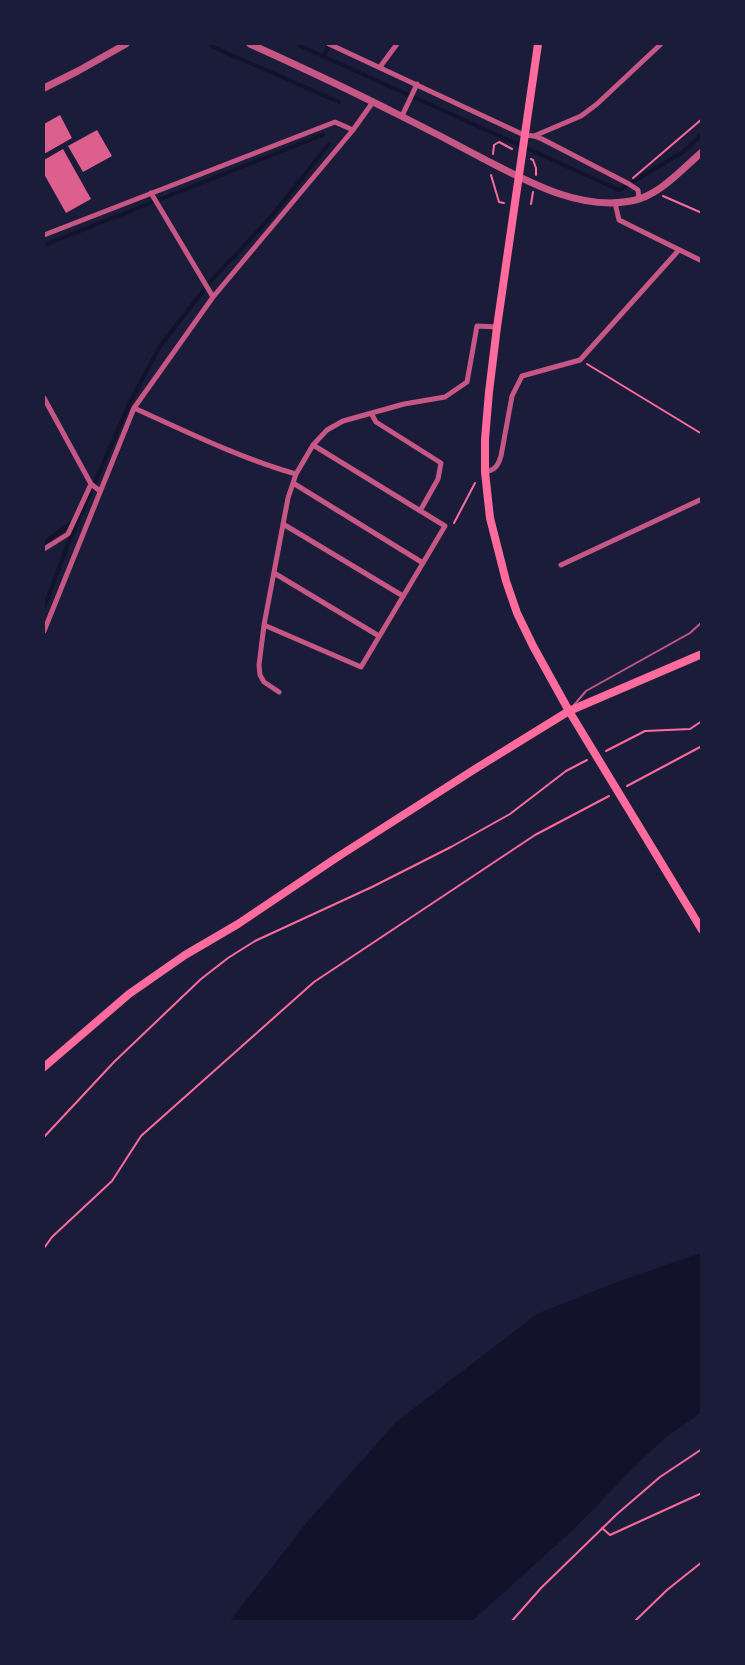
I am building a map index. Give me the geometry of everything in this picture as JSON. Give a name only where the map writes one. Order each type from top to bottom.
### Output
[{"type":"main road","points":[[538,44],[496,327],[485,439],[487,496],[496,545],[517,613],[533,646],[569,711],[702,930]]},
{"type":"main road","points":[[44,1067],[129,994],[185,955],[238,924],[336,858],[569,711],[702,654]]},
{"type":"street","points":[[44,88],[126,44]]},
{"type":"street","points":[[250,44],[402,116],[518,176],[576,198],[605,203],[639,199],[654,192],[702,152]]},
{"type":"street","points":[[329,44],[524,135],[534,136],[629,184],[638,190],[639,199]]},
{"type":"street","points":[[380,67],[397,44]]},
{"type":"street","points":[[534,136],[581,116],[661,44]]},
{"type":"street","points":[[402,116],[417,84]]},
{"type":"street","points":[[44,631],[134,408],[213,297],[353,130],[373,102]]},
{"type":"street","points":[[44,235],[335,122],[353,130]]},
{"type":"street","points":[[151,193],[213,297]]},
{"type":"street","points":[[615,203],[619,220],[702,261]]},
{"type":"street","points":[[485,472],[493,470],[498,465],[512,396],[522,376],[580,360],[678,251]]},
{"type":"street","points":[[279,692],[264,682],[258,665],[283,524],[293,483],[313,445],[327,430],[343,421],[404,404],[445,397],[467,382],[477,326],[496,327]]},
{"type":"street","points":[[44,398],[91,484],[100,491]]},
{"type":"street","points":[[134,408],[198,437],[280,470],[297,474]]},
{"type":"street","points":[[371,413],[376,422],[441,463],[438,479],[420,511]]},
{"type":"street","points":[[264,625],[361,667],[446,526],[313,445]]},
{"type":"street","points":[[293,483],[423,563]]},
{"type":"street","points":[[44,549],[68,534],[91,484]]},
{"type":"street","points":[[561,565],[702,499]]},
{"type":"street","points":[[283,524],[403,596]]},
{"type":"street","points":[[274,573],[379,636]]},
{"type":"lane","points":[[569,711],[586,691],[672,644],[702,622]]},
{"type":"path","points":[[629,184],[637,173],[702,119]]},
{"type":"path","points":[[654,192],[702,213]]},
{"type":"path","points":[[580,360],[702,434]]},
{"type":"path","points":[[452,527],[477,481]]},
{"type":"path","points":[[606,750],[645,731],[690,729],[702,721]]},
{"type":"path","points":[[628,785],[702,746]]},
{"type":"path","points":[[44,1137],[114,1062],[201,979],[228,958],[255,941],[372,887],[451,847],[510,814],[566,771],[586,760]]},
{"type":"path","points":[[44,1248],[112,1181],[141,1136],[314,982],[535,835],[618,791]]},
{"type":"path","points":[[511,1622],[541,1588],[617,1514],[660,1477],[702,1449]]},
{"type":"path","points":[[602,1528],[610,1535],[702,1493]]},
{"type":"path","points":[[634,1622],[667,1590],[702,1562]]},
{"type":"shaded area","points":[[701,1253],[701,1413],[666,1437],[573,1530],[472,1621],[230,1621],[308,1521],[396,1422],[537,1314],[617,1282]]},
{"type":"building","points":[[60,115],[72,138],[44,154],[44,124]]},
{"type":"building","points":[[97,130],[112,156],[83,172],[68,146]]},
{"type":"building","points":[[63,149],[91,199],[66,213],[44,174],[44,160]]},
{"type":"waterway","points":[[296,44],[619,190],[683,152],[702,134]]},
{"type":"waterway","points":[[211,46],[339,102]]},
{"type":"waterway","points":[[324,56],[328,47]]},
{"type":"waterway","points":[[44,245],[323,135]]},
{"type":"waterway","points":[[44,608],[68,544],[130,402],[160,346],[214,277],[275,212],[329,144]]},
{"type":"waterway","points":[[44,543],[72,523]]}]
